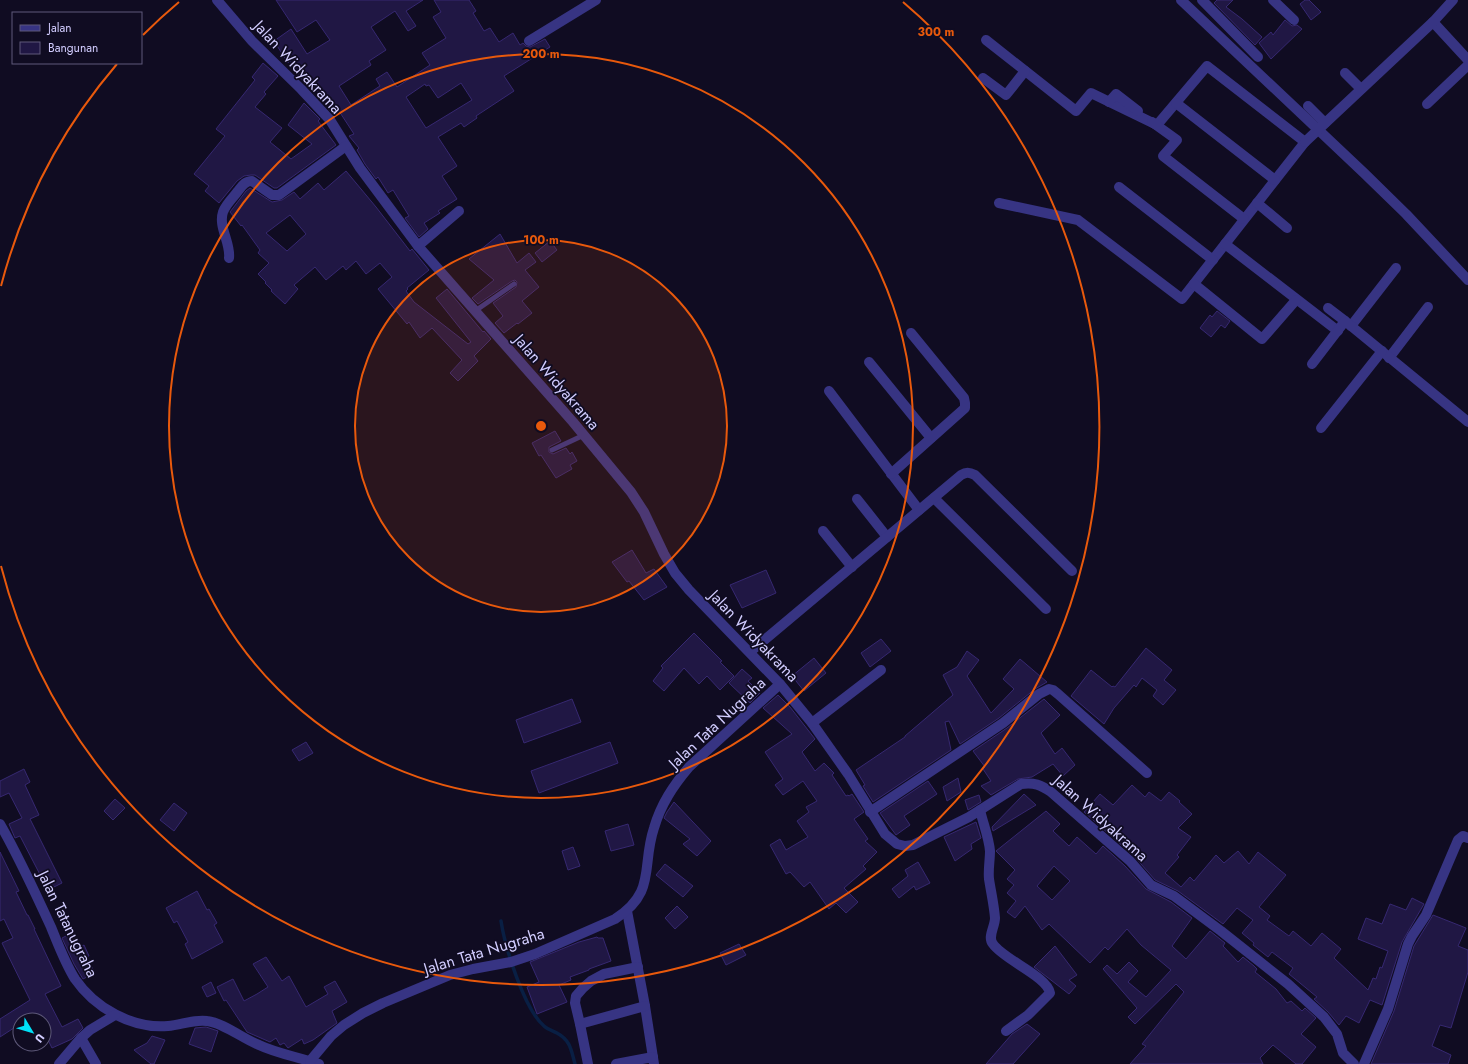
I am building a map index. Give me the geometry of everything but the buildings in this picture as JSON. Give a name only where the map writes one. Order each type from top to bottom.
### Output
[{"type":"street","name":"Jalan Widyakrama","points":[[217,0],[252,41],[325,115],[360,168],[418,246],[584,435],[631,492],[644,512],[675,573],[703,605],[780,684],[812,722],[848,774],[870,812],[885,834],[897,844],[905,846],[913,845],[958,824],[1021,784],[1030,782],[1041,785],[1130,861],[1151,885],[1174,896],[1288,984],[1324,1017],[1337,1034],[1343,1053],[1354,1064]]},
{"type":"street","points":[[529,41],[596,0]]},
{"type":"street","points":[[1181,0],[1312,136],[1365,181]]},
{"type":"street","points":[[1202,0],[1258,57]]},
{"type":"street","points":[[1273,0],[1294,20]]},
{"type":"street","points":[[999,203],[1078,220],[1182,299],[1275,180],[1312,136],[1433,22],[1453,0]]},
{"type":"street","points":[[1433,22],[1468,60]]},
{"type":"street","points":[[986,40],[1076,111],[1091,94],[1109,102],[1116,94],[1176,140],[1163,156],[1244,219]]},
{"type":"street","points":[[1427,104],[1468,65]]},
{"type":"street","points":[[1157,125],[1207,66],[1312,136],[1401,209],[1468,280]]},
{"type":"street","points":[[983,78],[1006,95],[1024,71]]},
{"type":"street","points":[[1345,73],[1361,89]]},
{"type":"street","points":[[1176,103],[1275,180]]},
{"type":"street","points":[[1308,106],[1325,123]]},
{"type":"street","points":[[229,258],[229,245],[222,219],[223,212],[245,183],[252,181],[272,195],[280,195],[346,146]]},
{"type":"street","points":[[1119,187],[1213,260]]},
{"type":"street","points":[[1257,203],[1287,228]]},
{"type":"street","points":[[418,246],[459,212]]},
{"type":"street","points":[[1225,244],[1338,331]]},
{"type":"street","points":[[1312,364],[1338,331],[1348,323],[1396,268]]},
{"type":"street","points":[[1194,284],[1262,339],[1296,300]]},
{"type":"street","points":[[1321,428],[1428,307]]},
{"type":"street","points":[[1328,308],[1468,422]]},
{"type":"street","points":[[891,474],[965,408],[964,398],[911,334]]},
{"type":"street","points":[[869,362],[931,438]]},
{"type":"street","points":[[829,391],[919,510]]},
{"type":"street","points":[[750,652],[966,472],[970,472],[975,475],[1072,571]]},
{"type":"street","points":[[934,498],[1046,609]]},
{"type":"street","points":[[857,499],[887,537]]},
{"type":"street","points":[[823,530],[852,567]]},
{"type":"street","points":[[812,722],[881,670]]},
{"type":"street","name":"Jalan Tata Nugraha","points":[[315,1062],[331,1036],[362,1013],[450,975],[514,961],[534,954],[615,919],[627,912],[636,902],[643,890],[653,829],[664,801],[676,782],[689,767],[780,684]]},
{"type":"street","points":[[870,812],[1003,723],[1039,694],[1048,689],[1053,690],[1058,694],[1147,773]]},
{"type":"street","points":[[980,810],[990,850],[989,876],[995,918],[991,939],[993,944],[1009,958],[1028,970],[1050,988],[1050,993],[1028,1014],[1006,1031]]},
{"type":"street","name":"Jalan Tatanugraha","points":[[0,824],[20,859],[75,979],[102,1007],[115,1015],[154,1027],[169,1026],[193,1021],[207,1021],[219,1025],[258,1045],[315,1062]]},
{"type":"street","points":[[1364,1064],[1388,1009],[1412,936],[1426,915],[1458,840],[1463,836],[1468,838]]},
{"type":"street","points":[[616,1064],[653,1060],[645,1006],[627,912]]},
{"type":"street","points":[[588,1064],[575,1003],[576,996],[582,988],[604,974],[638,967]]},
{"type":"street","points":[[580,1024],[645,1006]]},
{"type":"street","points":[[59,1064],[81,1038],[90,1030],[115,1015]]},
{"type":"street","points":[[81,1038],[96,1064]]},
{"type":"lane","points":[[475,311],[514,284]]},
{"type":"lane","points":[[552,450],[584,435]]},
{"type":"waterway","points":[[501,921],[516,977],[529,1006],[544,1026],[565,1039],[570,1046],[575,1064]]}]
